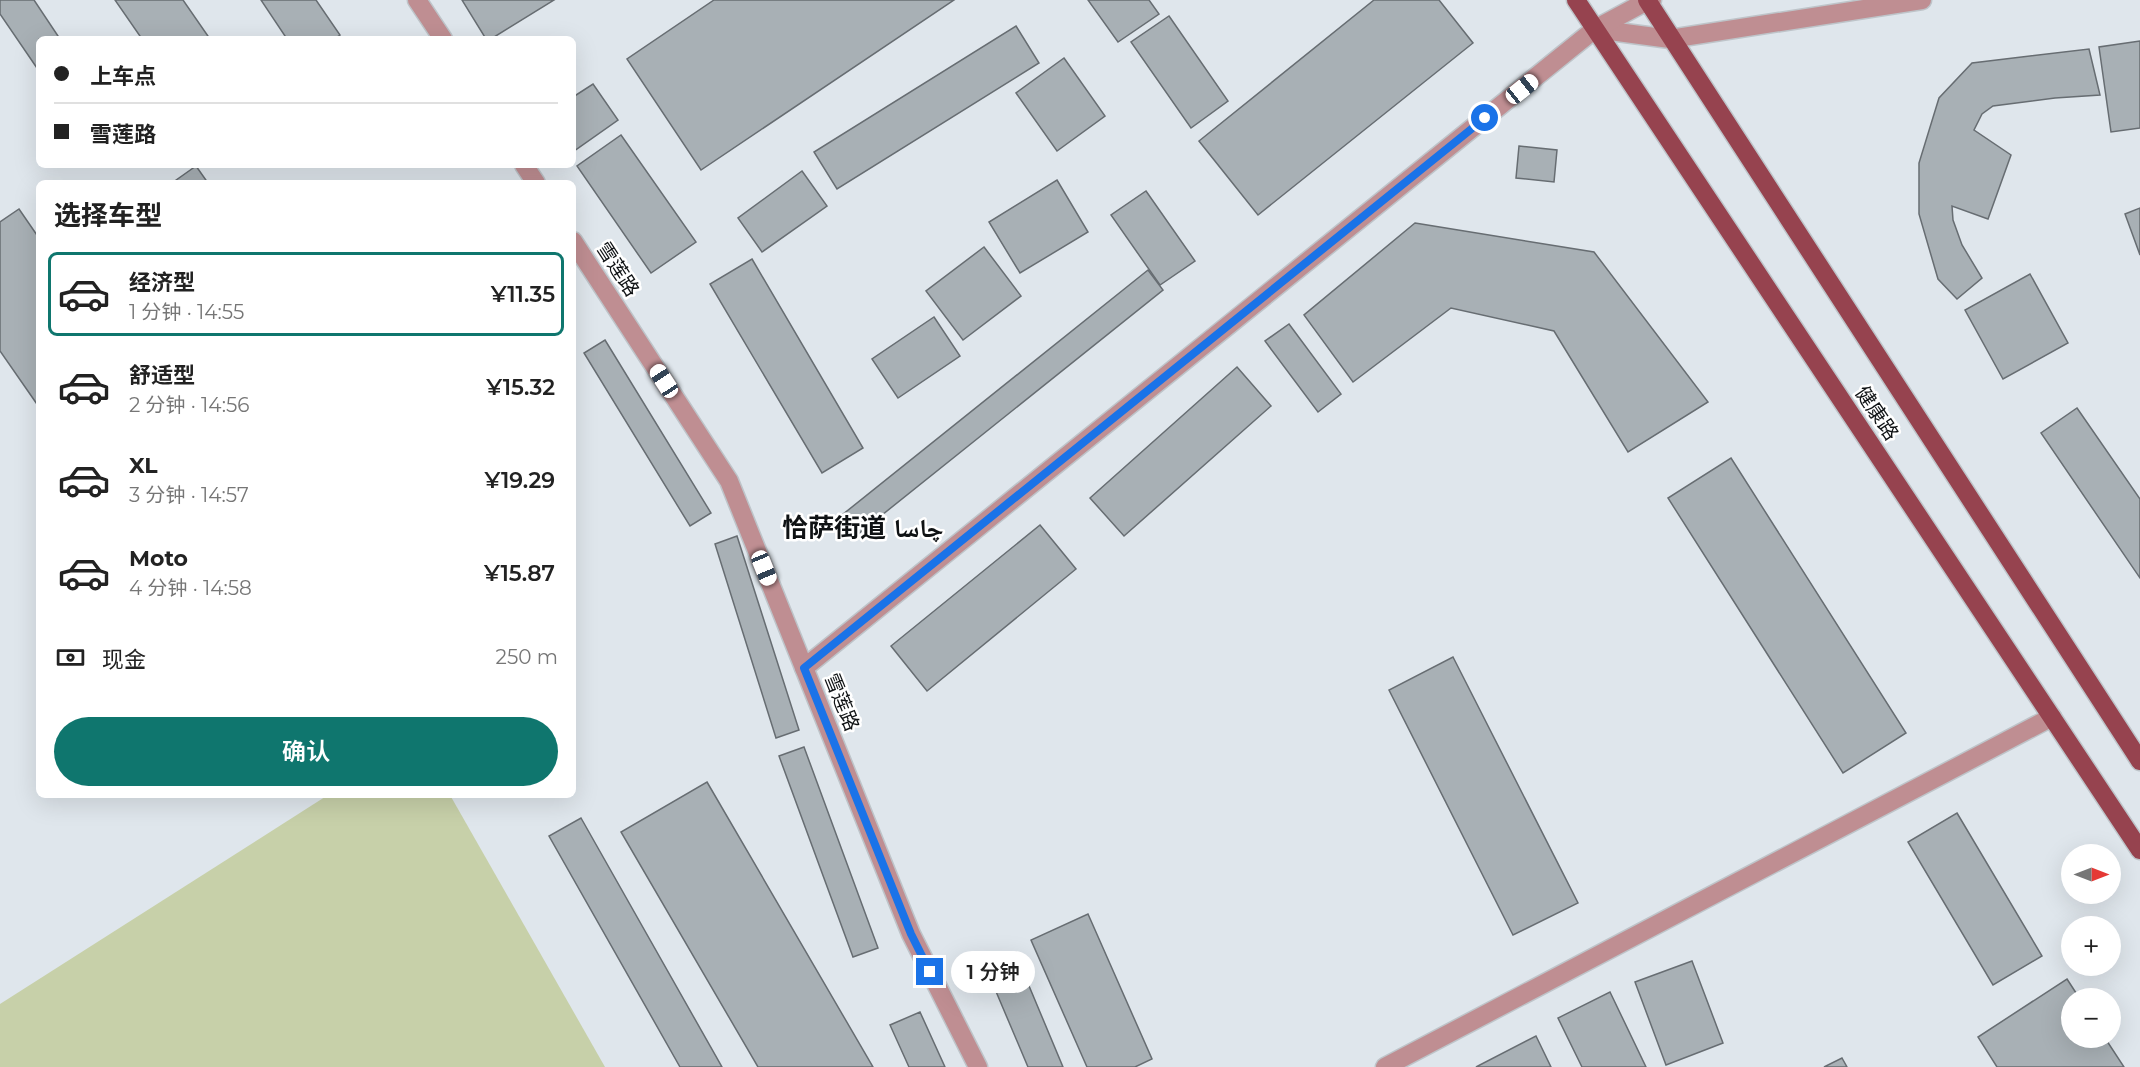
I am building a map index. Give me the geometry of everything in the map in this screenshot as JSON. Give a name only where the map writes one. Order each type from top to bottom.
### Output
[{"type":"main road","name":"健康路","points":[[1576,0],[2140,850]]},
{"type":"main road","name":"健康路","points":[[1647,0],[1670,39],[2140,761]]},
{"type":"street","points":[[417,0],[440,36]]},
{"type":"street","points":[[804,668],[1595,29],[1647,0],[1652,0]]},
{"type":"street","points":[[1595,29],[1670,39],[1922,0]]},
{"type":"street","name":"雪莲路","points":[[576,246],[729,481],[911,934],[978,1067]]},
{"type":"street","points":[[1385,1067],[2052,717]]},
{"type":"green space","points":[[323,798],[452,798],[605,1067],[0,1067],[0,1004]]},
{"type":"building","points":[[0,0],[34,0],[58,36],[36,36],[36,67],[0,14]]},
{"type":"building","points":[[115,0],[183,0],[208,36],[140,36]]},
{"type":"building","points":[[261,0],[316,0],[340,35],[338,36],[285,36]]},
{"type":"building","points":[[462,0],[554,0],[496,36],[484,36]]},
{"type":"building","points":[[714,0],[954,0],[701,170],[627,59]]},
{"type":"building","points":[[1088,0],[1149,0],[1159,14],[1118,42]]},
{"type":"building","points":[[1374,0],[1439,0],[1473,43],[1258,215],[1199,141]]},
{"type":"building","points":[[1169,16],[1228,101],[1191,128],[1131,42]]},
{"type":"building","points":[[1016,26],[1039,63],[837,189],[814,152]]},
{"type":"building","points":[[2140,41],[2140,128],[2111,132],[2099,47]]},
{"type":"building","points":[[2089,49],[2100,95],[1993,106],[1982,114],[1974,130],[2011,155],[1988,219],[1952,206],[1953,220],[1962,245],[1982,278],[1957,299],[1938,279],[1919,214],[1919,163],[1939,98],[1972,63]]},
{"type":"building","points":[[1064,58],[1105,116],[1057,151],[1016,93]]},
{"type":"building","points":[[593,84],[618,120],[576,150],[576,95]]},
{"type":"building","points":[[621,135],[696,242],[651,273],[577,166]]},
{"type":"building","points":[[1519,146],[1557,150],[1554,182],[1516,178]]},
{"type":"building","points":[[193,168],[197,168],[206,180],[176,180]]},
{"type":"building","points":[[802,171],[827,206],[762,252],[738,218]]},
{"type":"building","points":[[1057,180],[1088,232],[1020,273],[989,222]]},
{"type":"building","points":[[1146,191],[1195,261],[1160,285],[1111,215]]},
{"type":"building","points":[[2140,208],[2140,255],[2125,214]]},
{"type":"building","points":[[19,209],[36,234],[36,403],[0,351],[0,222]]},
{"type":"building","points":[[1415,223],[1594,252],[1708,402],[1628,452],[1554,331],[1451,308],[1353,382],[1304,315]]},
{"type":"building","points":[[984,247],[1021,296],[963,340],[926,291]]},
{"type":"building","points":[[752,259],[863,448],[822,473],[710,284]]},
{"type":"building","points":[[1148,270],[1163,290],[852,539],[837,519]]},
{"type":"building","points":[[2030,274],[2068,343],[2003,379],[1965,310]]},
{"type":"building","points":[[934,317],[960,356],[898,398],[872,359]]},
{"type":"building","points":[[1289,324],[1341,394],[1318,412],[1265,341]]},
{"type":"building","points":[[605,340],[711,513],[690,526],[584,353]]},
{"type":"building","points":[[1237,367],[1271,406],[1124,536],[1090,498]]},
{"type":"building","points":[[2077,408],[2140,499],[2140,578],[2041,433]]},
{"type":"building","points":[[1731,458],[1906,733],[1843,773],[1668,498]]},
{"type":"building","points":[[1040,525],[1076,569],[927,691],[891,646]]},
{"type":"building","points":[[737,536],[799,730],[776,738],[715,544]]},
{"type":"building","points":[[1453,657],[1578,903],[1513,935],[1389,690]]},
{"type":"building","points":[[804,747],[878,948],[853,957],[779,756]]},
{"type":"building","points":[[707,782],[873,1067],[758,1067],[621,832]]},
{"type":"building","points":[[1957,813],[2042,956],[1993,985],[1908,842]]},
{"type":"building","points":[[581,818],[722,1067],[680,1067],[549,836]]},
{"type":"building","points":[[1088,914],[1152,1059],[1135,1067],[1087,1067],[1031,940]]},
{"type":"building","points":[[1692,961],[1723,1043],[1666,1065],[1635,982]]},
{"type":"building","points":[[1019,962],[1063,1067],[1028,1067],[989,975]]},
{"type":"building","points":[[2067,979],[2073,988],[2061,988],[2061,1048],[2112,1048],[2124,1067],[1997,1067],[1978,1037]]},
{"type":"building","points":[[1610,992],[1646,1067],[1582,1067],[1558,1018]]},
{"type":"building","points":[[920,1012],[945,1067],[909,1067],[890,1025]]},
{"type":"building","points":[[1536,1036],[1551,1067],[1476,1067]]},
{"type":"building","points":[[1842,1058],[1847,1067],[1824,1067]]},
{"type":"district","name":"恰萨街道 چاسا","points":[[863,528]]},
{"type":"route","points":[[930,972],[911,934],[804,668],[1485,118]]}]
